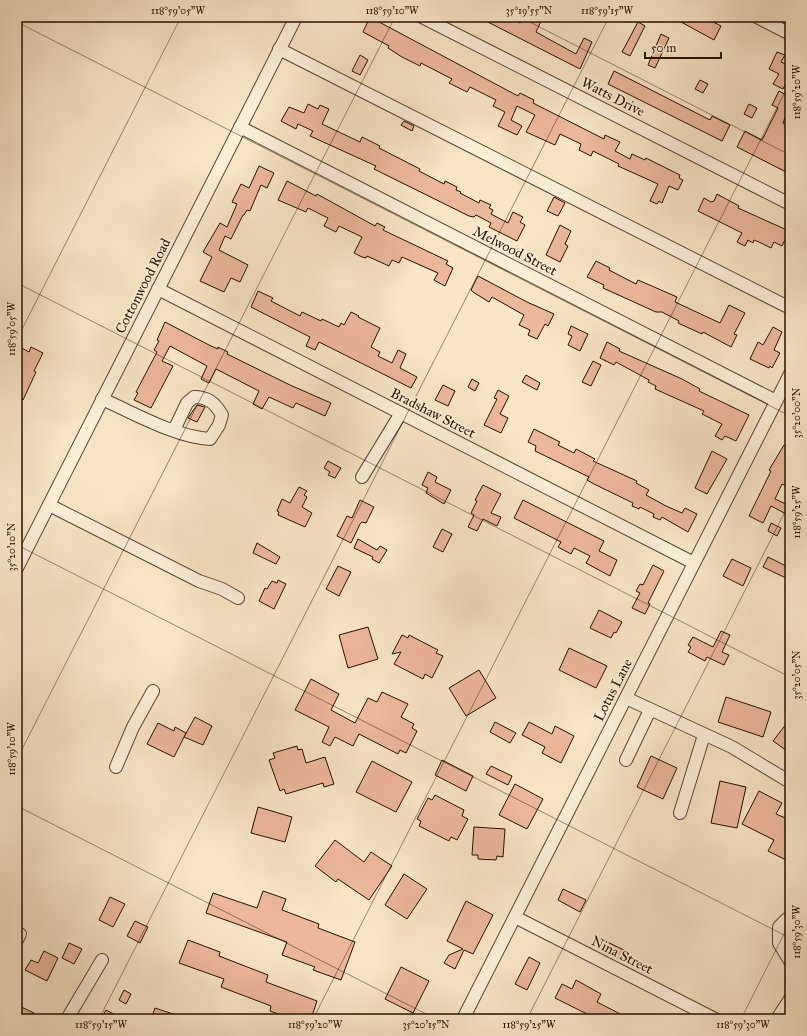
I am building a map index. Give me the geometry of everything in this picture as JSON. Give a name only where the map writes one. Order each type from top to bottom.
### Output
[{"type":"street","name":"Cottonwood Road","points":[[17,568],[296,17]]},
{"type":"street","name":"Watts Drive","points":[[422,17],[790,204]]},
{"type":"street","points":[[757,17],[790,34]]},
{"type":"street","points":[[279,50],[790,308]]},
{"type":"street","name":"Melwood Street","points":[[240,128],[776,401]]},
{"type":"street","name":"Bradshaw Street","points":[[158,289],[694,563]]},
{"type":"street","name":"Lotus Lane","points":[[463,1019],[790,374]]},
{"type":"street","points":[[102,399],[174,430]]},
{"type":"street","points":[[362,477],[401,413]]},
{"type":"street","points":[[49,504],[199,580],[222,589],[238,598]]},
{"type":"street","points":[[116,767],[133,727],[153,691]]},
{"type":"street","points":[[626,698],[732,747],[790,782]]},
{"type":"street","points":[[626,760],[650,710]]},
{"type":"street","points":[[680,813],[704,735]]},
{"type":"street","name":"Nina Street","points":[[515,917],[715,1019]]},
{"type":"street","points":[[790,920],[787,919],[779,928],[779,943],[790,961]]},
{"type":"street","points":[[67,1019],[102,960]]},
{"type":"street","points":[[777,1019],[790,999]]},
{"type":"building","points":[[478,17],[508,17],[520,23],[523,17],[543,17],[536,32],[576,54],[584,38],[592,42],[580,69]]},
{"type":"building","points":[[672,17],[704,17],[721,26],[714,40]]},
{"type":"building","points":[[369,19],[372,21],[373,19],[381,23],[518,96],[520,93],[534,100],[533,103],[604,139],[605,135],[620,142],[615,151],[630,159],[632,154],[645,160],[646,158],[680,175],[679,178],[683,180],[678,190],[669,186],[662,203],[659,201],[657,204],[650,201],[658,184],[618,166],[619,164],[593,151],[591,156],[579,150],[581,144],[560,134],[555,145],[526,132],[535,115],[517,106],[511,120],[522,126],[517,135],[498,126],[505,112],[493,106],[496,100],[470,87],[467,92],[449,83],[452,79],[421,63],[420,66],[402,57],[388,48],[389,46],[363,32]]},
{"type":"building","points":[[638,22],[645,26],[630,56],[622,52]]},
{"type":"building","points":[[661,34],[669,38],[655,68],[648,65]]},
{"type":"building","points":[[777,52],[785,55],[781,62],[790,66],[790,75],[783,89],[773,84],[779,74],[769,69]]},
{"type":"building","points":[[360,55],[368,60],[360,75],[352,71]]},
{"type":"building","points":[[614,71],[710,120],[712,116],[730,125],[722,141],[608,84]]},
{"type":"building","points":[[700,80],[708,84],[703,93],[695,89]]},
{"type":"building","points":[[779,91],[790,97],[790,106],[783,123],[790,127],[790,174],[737,147],[745,131],[762,140],[778,108],[772,105]]},
{"type":"building","points":[[308,104],[318,109],[320,105],[329,109],[322,124],[360,142],[362,137],[380,146],[379,148],[420,169],[419,171],[444,184],[445,181],[457,187],[456,190],[461,192],[460,193],[479,203],[480,200],[491,205],[489,208],[493,210],[491,214],[508,223],[513,212],[523,217],[520,222],[525,225],[517,241],[489,227],[491,223],[476,215],[474,217],[469,216],[374,169],[376,166],[310,136],[313,131],[298,124],[296,129],[281,121],[289,107],[304,113]]},
{"type":"building","points":[[749,104],[757,108],[752,118],[744,114]]},
{"type":"building","points":[[404,121],[414,126],[412,131],[401,125]]},
{"type":"building","points":[[259,166],[274,173],[267,188],[261,185],[250,211],[247,210],[243,215],[231,239],[225,236],[219,250],[248,265],[240,282],[231,278],[224,292],[200,281],[212,257],[203,252],[220,223],[227,227],[237,204],[232,202],[241,184],[249,188]]},
{"type":"building","points":[[287,181],[316,196],[317,194],[375,226],[377,223],[385,227],[383,230],[448,261],[446,264],[453,268],[445,286],[434,280],[438,273],[402,257],[399,263],[392,260],[389,266],[367,256],[366,258],[354,253],[362,237],[339,226],[336,232],[324,226],[328,218],[308,208],[306,212],[278,200]]},
{"type":"building","points":[[717,194],[739,206],[738,208],[789,231],[782,246],[774,242],[771,248],[754,240],[753,243],[748,240],[745,246],[737,242],[742,233],[698,211],[704,198],[711,202],[714,201]]},
{"type":"building","points":[[554,197],[565,203],[558,216],[547,211]]},
{"type":"building","points":[[560,225],[571,231],[565,244],[568,246],[560,262],[546,255]]},
{"type":"building","points":[[596,261],[610,268],[609,270],[636,284],[638,280],[677,297],[675,302],[720,323],[729,305],[745,313],[734,334],[737,335],[731,347],[703,332],[702,334],[678,323],[679,321],[662,312],[656,312],[603,288],[604,285],[587,277]]},
{"type":"building","points":[[478,276],[527,302],[554,314],[548,326],[545,324],[537,339],[528,335],[530,330],[519,325],[524,315],[492,297],[489,302],[471,290]]},
{"type":"building","points":[[258,291],[273,298],[271,301],[300,316],[302,312],[321,321],[322,319],[339,327],[341,323],[344,325],[351,312],[380,328],[371,347],[380,352],[378,356],[392,363],[398,350],[406,354],[400,368],[417,377],[411,388],[319,342],[315,350],[306,346],[310,337],[251,307]]},
{"type":"building","points":[[165,322],[209,345],[218,349],[218,347],[228,352],[227,354],[290,385],[331,403],[325,416],[296,403],[293,408],[269,397],[262,409],[253,404],[259,391],[216,369],[209,383],[201,379],[207,366],[170,346],[162,361],[173,366],[151,408],[134,400],[138,393],[136,392],[157,352],[154,350],[159,341],[157,340]]},
{"type":"building","points":[[571,326],[588,334],[580,351],[568,345],[572,336],[568,334]]},
{"type":"building","points":[[773,327],[782,332],[774,350],[780,353],[772,368],[770,366],[769,368],[750,359],[758,342],[763,345]]},
{"type":"building","points":[[607,342],[620,349],[619,351],[682,379],[700,389],[699,391],[749,415],[736,441],[725,436],[722,440],[715,436],[722,424],[702,414],[704,411],[655,389],[656,386],[648,382],[649,380],[616,362],[614,365],[600,358]]},
{"type":"building","points":[[20,347],[29,352],[31,347],[43,353],[34,371],[36,372],[23,400],[17,397],[17,353]]},
{"type":"building","points":[[593,361],[601,365],[591,386],[582,382]]},
{"type":"building","points":[[526,375],[540,383],[537,390],[522,382]]},
{"type":"building","points":[[472,379],[479,383],[475,391],[468,387]]},
{"type":"building","points":[[443,385],[455,391],[448,406],[435,400]]},
{"type":"building","points":[[498,390],[509,396],[500,414],[508,418],[501,433],[484,425],[497,399],[494,398]]},
{"type":"building","points":[[197,405],[205,407],[197,422],[188,418]]},
{"type":"building","points":[[534,429],[560,442],[558,445],[574,453],[576,449],[595,459],[593,461],[637,481],[636,483],[649,490],[646,495],[666,506],[682,513],[685,508],[697,514],[688,532],[662,517],[660,520],[653,517],[654,514],[640,507],[639,509],[632,506],[633,503],[587,480],[589,477],[535,451],[536,446],[528,442]]},
{"type":"building","points":[[784,445],[790,447],[790,488],[782,484],[775,499],[790,506],[790,516],[771,506],[763,523],[749,516],[771,471],[769,470]]},
{"type":"building","points":[[712,451],[727,459],[707,494],[695,488]]},
{"type":"building","points":[[328,461],[341,468],[335,478],[328,475],[330,472],[324,468]]},
{"type":"building","points":[[428,472],[437,477],[435,482],[451,490],[444,504],[426,493],[428,488],[422,485]]},
{"type":"building","points":[[483,485],[501,494],[491,513],[501,517],[497,526],[483,519],[477,531],[468,527],[474,515],[471,513],[477,501],[475,500]]},
{"type":"building","points":[[299,487],[307,491],[304,495],[307,497],[302,507],[312,513],[305,527],[278,515],[279,512],[277,511],[282,499],[290,503]]},
{"type":"building","points":[[360,500],[374,507],[366,523],[362,522],[360,524],[351,543],[337,536],[347,516],[352,518]]},
{"type":"building","points":[[523,500],[604,541],[599,551],[617,560],[610,576],[586,563],[590,556],[574,548],[571,554],[558,547],[561,542],[514,518]]},
{"type":"building","points":[[771,523],[781,528],[777,536],[768,531]]},
{"type":"building","points":[[442,529],[452,534],[443,552],[433,547]]},
{"type":"building","points":[[358,539],[377,550],[380,546],[387,550],[379,563],[372,559],[373,557],[354,548]]},
{"type":"building","points":[[257,543],[280,557],[276,564],[253,553]]},
{"type":"building","points":[[768,557],[790,568],[790,580],[763,567]]},
{"type":"building","points":[[732,559],[751,568],[743,586],[723,576]]},
{"type":"building","points":[[653,565],[664,571],[648,603],[650,604],[645,614],[632,608],[640,593],[636,591],[640,584],[643,585]]},
{"type":"building","points":[[338,566],[351,572],[339,596],[326,589]]},
{"type":"building","points":[[278,580],[286,584],[274,609],[259,601],[265,588],[267,589],[272,581],[277,583]]},
{"type":"building","points":[[599,610],[622,622],[616,633],[614,632],[611,638],[590,628]]},
{"type":"building","points":[[368,627],[378,659],[348,668],[339,635]]},
{"type":"building","points":[[721,631],[730,635],[722,652],[729,655],[724,665],[707,657],[705,661],[688,652],[691,647],[688,645],[693,637],[713,647]]},
{"type":"building","points":[[402,635],[408,638],[409,635],[438,650],[436,653],[443,656],[432,678],[425,674],[423,679],[394,664],[401,652],[392,654]]},
{"type":"building","points":[[569,648],[607,666],[596,688],[559,670]]},
{"type":"building","points":[[479,670],[496,698],[466,716],[449,688]]},
{"type":"building","points":[[311,679],[339,694],[331,710],[355,723],[368,698],[377,702],[382,692],[408,704],[401,717],[414,724],[412,728],[417,731],[406,753],[400,750],[398,754],[359,734],[353,746],[335,737],[330,746],[322,742],[329,727],[295,710]]},
{"type":"building","points":[[726,697],[771,712],[763,737],[718,722]]},
{"type":"building","points":[[195,717],[212,726],[203,745],[184,737]]},
{"type":"building","points":[[790,719],[790,753],[773,741]]},
{"type":"building","points":[[495,722],[516,733],[510,743],[490,732]]},
{"type":"building","points":[[529,722],[552,734],[555,726],[574,736],[561,763],[542,753],[545,747],[522,735]]},
{"type":"building","points":[[158,723],[174,731],[175,727],[186,733],[174,757],[147,744]]},
{"type":"building","points":[[297,746],[298,750],[302,749],[306,763],[325,757],[334,784],[324,787],[323,783],[286,794],[284,789],[280,791],[269,760],[275,758],[273,753]]},
{"type":"building","points":[[651,756],[677,768],[663,799],[637,787]]},
{"type":"building","points":[[442,760],[473,776],[466,791],[435,775]]},
{"type":"building","points":[[372,761],[412,782],[396,812],[356,792]]},
{"type":"building","points":[[491,766],[512,776],[508,785],[486,774]]},
{"type":"building","points":[[720,781],[746,787],[737,828],[711,823]]},
{"type":"building","points":[[515,784],[543,799],[527,829],[499,815]]},
{"type":"building","points":[[759,791],[782,803],[776,814],[790,820],[790,862],[768,851],[774,840],[742,824]]},
{"type":"building","points":[[435,795],[464,810],[462,816],[468,819],[457,840],[451,837],[449,841],[419,826],[421,821],[417,819],[428,798],[432,800]]},
{"type":"building","points":[[258,807],[292,817],[285,842],[251,833]]},
{"type":"building","points":[[474,827],[505,829],[503,857],[497,856],[496,860],[478,859],[478,855],[472,855]]},
{"type":"building","points":[[335,840],[364,862],[371,852],[392,866],[369,900],[338,879],[336,882],[315,866]]},
{"type":"building","points":[[404,874],[427,889],[407,919],[385,905]]},
{"type":"building","points":[[563,889],[586,900],[580,912],[558,900]]},
{"type":"building","points":[[263,891],[286,899],[282,910],[319,924],[318,928],[355,942],[341,980],[313,970],[315,967],[282,955],[287,942],[206,913],[213,893],[257,908]]},
{"type":"building","points":[[110,897],[125,904],[113,927],[99,920]]},
{"type":"building","points":[[466,901],[493,915],[473,954],[464,950],[455,969],[444,963],[449,955],[463,949],[447,941]]},
{"type":"building","points":[[135,921],[148,927],[140,943],[127,936]]},
{"type":"building","points":[[601,939],[626,951],[622,960],[597,947]]},
{"type":"building","points":[[188,940],[220,952],[219,956],[268,975],[266,982],[317,1001],[311,1019],[292,1019],[270,1011],[271,1006],[221,987],[224,979],[179,963]]},
{"type":"building","points":[[69,943],[82,949],[74,964],[62,958]]},
{"type":"building","points":[[44,951],[58,958],[47,981],[25,970],[31,960],[38,963]]},
{"type":"building","points":[[529,957],[540,963],[527,990],[515,984]]},
{"type":"building","points":[[401,967],[429,981],[413,1013],[385,999]]},
{"type":"building","points":[[576,980],[601,994],[597,1002],[630,1019],[592,1019],[593,1017],[555,998],[562,984],[572,989]]},
{"type":"building","points":[[124,990],[131,994],[126,1004],[119,1000]]},
{"type":"building","points":[[17,1005],[34,1013],[31,1019],[17,1019]]},
{"type":"building","points":[[155,1008],[182,1017],[182,1019],[151,1019]]},
{"type":"building","points":[[106,1010],[123,1019],[101,1019]]}]
